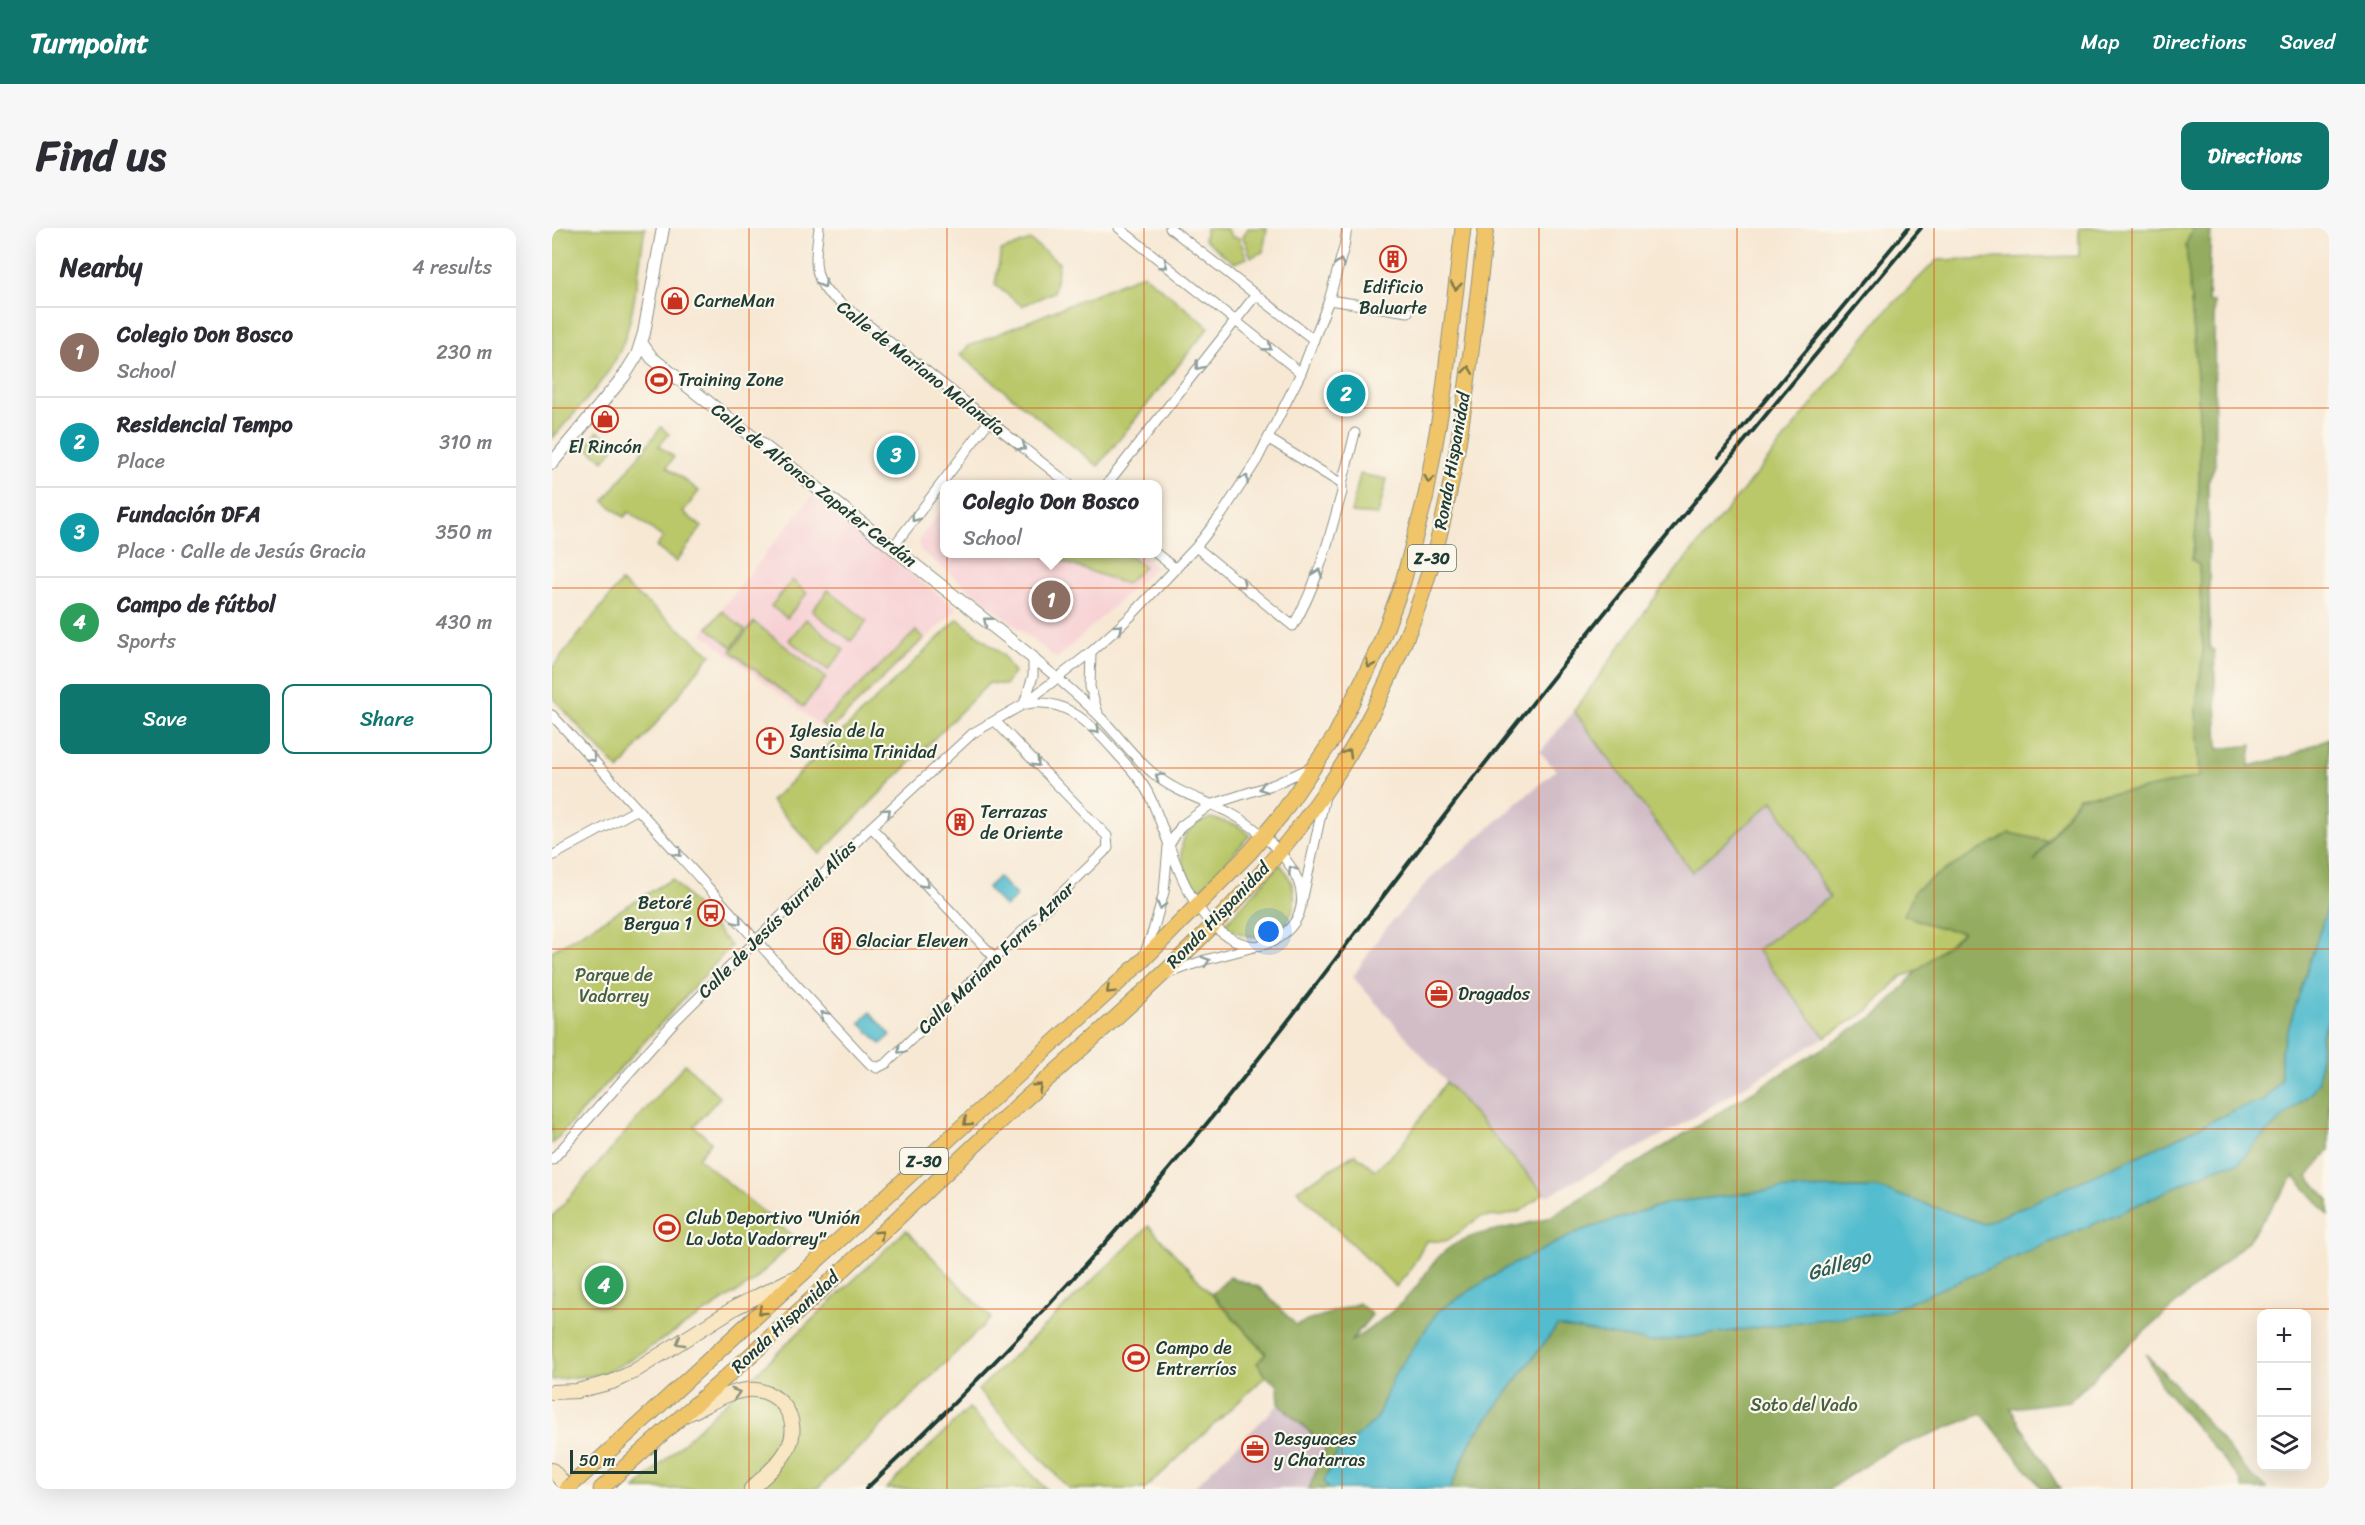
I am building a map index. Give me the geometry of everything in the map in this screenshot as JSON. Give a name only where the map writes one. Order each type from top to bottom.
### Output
[{"type":"highway","name":"Ronda Hispanidad","points":[[568,1489],[1142,961],[1198,906],[1281,815],[1335,736],[1379,646],[1406,571],[1426,495],[1443,398],[1463,228]]},
{"type":"highway","name":"Ronda Hispanidad","points":[[601,1489],[762,1345],[1157,978],[1213,924],[1278,852],[1326,790],[1372,713],[1391,673],[1405,640],[1429,569],[1447,507],[1486,228]]},
{"type":"main road","points":[[552,1392],[578,1391],[612,1382],[633,1372],[736,1307],[804,1273]]},
{"type":"main road","points":[[682,1416],[728,1395],[747,1390],[763,1391],[779,1399],[785,1406],[793,1426],[792,1439],[788,1449],[751,1489]]},
{"type":"main road","points":[[552,1470],[568,1489]]},
{"type":"street","points":[[552,464],[624,376],[642,344],[663,228]]},
{"type":"street","name":"Calle de Mariano Malandía","points":[[819,228],[816,269],[828,293],[1065,480]]},
{"type":"street","points":[[1120,228],[1301,373]]},
{"type":"street","points":[[1170,228],[1314,340]]},
{"type":"street","name":"Calle de Jesús Burriel Alías","points":[[552,1160],[674,1022],[870,827],[973,734],[1024,704],[1091,652],[1129,618],[1196,547],[1222,514],[1269,440],[1301,373],[1329,300],[1347,228]]},
{"type":"street","points":[[1110,480],[1255,296]]},
{"type":"street","points":[[1329,300],[1408,312]]},
{"type":"street","name":"Calle de Alfonso Zapater Cerdán","points":[[642,344],[652,358],[1058,679],[1101,717],[1156,776],[1172,787],[1230,813],[1262,837],[1295,872],[1302,899]]},
{"type":"street","points":[[944,480],[989,421]]},
{"type":"street","points":[[1196,547],[1293,626],[1310,595],[1324,558],[1355,433]]},
{"type":"street","points":[[1269,440],[1341,484]]},
{"type":"street","points":[[892,547],[940,485]]},
{"type":"street","points":[[1162,558],[1176,569]]},
{"type":"street","points":[[1091,652],[1090,687],[1095,708],[1101,717]]},
{"type":"street","points":[[1033,658],[1033,676],[1024,704],[1037,702],[1077,714],[1094,728],[1138,778],[1154,804],[1168,847],[1185,885],[1198,906],[1213,924],[1234,940],[1256,947]]},
{"type":"street","points":[[552,715],[755,941]]},
{"type":"street","name":"Calle Mariano Forns Aznar","points":[[755,941],[870,1064],[882,1067],[1108,848],[1107,836],[995,721]]},
{"type":"street","points":[[1142,961],[1164,892],[1168,847],[1188,820],[1210,805],[1275,784],[1314,766]]},
{"type":"street","points":[[1157,978],[1205,960],[1271,943],[1287,931],[1298,918],[1326,790]]},
{"type":"street","points":[[552,856],[638,809]]},
{"type":"street","points":[[870,827],[996,958]]},
{"type":"shaded area","points":[[812,496],[957,609],[829,733],[702,633]]},
{"type":"shaded area","points":[[940,512],[940,558],[1143,558],[1155,567],[1057,659],[921,551],[919,544],[921,537]]},
{"type":"shaded area","points":[[1574,711],[1691,872],[1773,801],[1830,897],[1757,950],[1825,1037],[1681,1125],[1547,1196],[1353,977],[1381,934],[1432,877],[1556,770],[1540,752]]},
{"type":"shaded area","points":[[1279,1404],[1326,1447],[1309,1489],[1192,1489]]},
{"type":"green space","points":[[552,228],[645,228],[632,311],[624,342],[596,388],[552,439]]},
{"type":"green space","points":[[1206,228],[1227,229],[1232,237],[1239,238],[1247,258],[1234,263],[1204,239]]},
{"type":"green space","points":[[1248,228],[1267,228],[1263,252],[1251,257],[1243,237]]},
{"type":"green space","points":[[2079,228],[2193,228],[2186,244],[2200,442],[2197,521],[2192,559],[2199,565],[2203,652],[2196,708],[2199,777],[2140,790],[2079,797],[2047,841],[2009,833],[1936,927],[1964,931],[1917,971],[1901,977],[1869,1010],[1825,1037],[1757,950],[1830,897],[1773,801],[1692,872],[1574,711],[1665,584],[1759,471],[1883,314],[1937,260],[2079,256]]},
{"type":"green space","points":[[2193,228],[2211,228],[2208,302],[2214,302],[2215,465],[2208,482],[2210,649],[2214,650],[2218,749],[2252,745],[2249,766],[2290,756],[2329,738],[2329,903],[2281,1051],[2281,1081],[2264,1101],[2239,1108],[2158,1147],[1984,1224],[1878,1188],[1781,1189],[1668,1203],[1580,1231],[1506,1268],[1438,1311],[1393,1378],[1376,1420],[1338,1452],[1324,1481],[1328,1489],[1309,1489],[1326,1447],[1279,1404],[1278,1386],[1266,1376],[1257,1363],[1266,1353],[1212,1294],[1230,1277],[1259,1287],[1296,1325],[1359,1303],[1372,1315],[1350,1342],[1397,1307],[1440,1255],[1456,1243],[1482,1233],[1550,1217],[1881,1012],[1917,971],[1963,932],[1936,927],[1904,915],[1915,890],[1932,878],[2009,833],[2047,841],[2034,862],[2079,797],[2140,790],[2199,777],[2196,708],[2203,652],[2199,565],[2192,559],[2197,521],[2200,442],[2186,244]]},
{"type":"green space","points":[[1030,240],[1059,263],[1054,292],[1022,306],[995,285],[1001,251]]},
{"type":"green space","points":[[1143,274],[1209,327],[1098,466],[960,355],[969,346]]},
{"type":"green space","points":[[661,427],[669,434],[659,446],[674,457],[667,467],[699,491],[683,512],[702,527],[676,562],[656,547],[663,538],[629,512],[624,517],[604,501]]},
{"type":"green space","points":[[598,431],[616,445],[604,461],[586,447]]},
{"type":"green space","points":[[1360,474],[1387,479],[1378,515],[1351,513]]},
{"type":"green space","points":[[1052,558],[1132,558],[1144,567],[1126,584]]},
{"type":"green space","points":[[792,580],[807,593],[787,618],[771,606]]},
{"type":"green space","points":[[621,582],[711,654],[619,770],[552,697],[552,668]]},
{"type":"green space","points":[[828,590],[867,621],[851,641],[812,611]]},
{"type":"green space","points":[[722,611],[745,630],[732,647],[708,628]]},
{"type":"green space","points":[[806,619],[844,650],[828,670],[789,640]]},
{"type":"green space","points":[[958,619],[1003,655],[1014,673],[1005,685],[989,683],[820,854],[771,801]]},
{"type":"green space","points":[[754,622],[826,678],[803,707],[731,651]]},
{"type":"green space","points":[[916,631],[924,638],[829,731],[821,723]]},
{"type":"green space","points":[[1211,818],[1237,825],[1250,835],[1198,893],[1186,871],[1182,850],[1189,831]]},
{"type":"green space","points":[[1280,864],[1291,880],[1294,897],[1292,912],[1285,924],[1274,933],[1259,937],[1242,934],[1224,925]]},
{"type":"green space","name":"Parque de Vadorrey","points":[[672,879],[731,946],[552,1144],[552,951]]},
{"type":"green space","name":"Soto del Vado","points":[[2329,1017],[2329,1150],[2308,1177],[2329,1200],[2329,1215],[2294,1176],[2247,1242],[2113,1359],[2070,1401],[2010,1408],[2060,1489],[2042,1489],[1982,1414],[1887,1451],[1829,1489],[1450,1489],[1472,1439],[1557,1326],[1652,1342],[1884,1312],[2122,1212],[2218,1167],[2239,1163],[2255,1143],[2311,1093],[2319,1081],[2321,1036]]},
{"type":"green space","name":"Club Deportivo \"Unión La Jota Vadorrey\"","points":[[685,1064],[720,1097],[694,1126],[711,1142],[698,1158],[796,1239],[753,1282],[627,1362],[603,1374],[552,1380],[552,1217]]},
{"type":"green space","points":[[1446,1082],[1544,1193],[1521,1211],[1503,1216],[1480,1217],[1447,1241],[1426,1241],[1410,1270],[1396,1287],[1297,1190],[1355,1154],[1375,1170],[1401,1146]]},
{"type":"green space","name":"Campo de Entrerríos","points":[[1149,1226],[1266,1354],[1257,1363],[1266,1376],[1145,1489],[1069,1489],[978,1390]]},
{"type":"green space","points":[[906,1230],[991,1318],[817,1489],[635,1489]]},
{"type":"green space","points":[[2146,1354],[2177,1387],[2248,1472],[2267,1489],[2243,1489],[2240,1479],[2161,1385]]},
{"type":"green space","points":[[969,1408],[1046,1489],[886,1489]]},
{"type":"water","points":[[998,877],[1017,896],[1005,907],[987,888]]},
{"type":"water","name":"Gállego","points":[[2329,903],[2329,1017],[2321,1036],[2319,1081],[2311,1093],[2255,1143],[2239,1163],[2218,1167],[2122,1212],[1884,1313],[1652,1342],[1557,1326],[1472,1439],[1450,1489],[1328,1489],[1324,1481],[1338,1452],[1376,1420],[1393,1378],[1438,1311],[1506,1268],[1580,1231],[1668,1203],[1781,1189],[1878,1188],[1984,1224],[2158,1147],[2239,1108],[2264,1101],[2281,1081],[2281,1051]]},
{"type":"water","points":[[870,1012],[891,1035],[881,1044],[860,1023]]},
{"type":"railway","points":[[1718,457],[1908,228]]},
{"type":"railway","points":[[866,1489],[1038,1316],[1160,1180],[1269,1046],[1582,640],[1921,228]]},
{"type":"place","name":"Edificio Baluarte","points":[[1393,259]]},
{"type":"place","name":"CarneMan","points":[[675,301]]},
{"type":"place","name":"Training Zone","points":[[659,380]]},
{"type":"place","name":"Residencial Tempo","points":[[1346,394]]},
{"type":"place","name":"El Rincón","points":[[605,419]]},
{"type":"place","name":"Fundación DFA","points":[[896,455]]},
{"type":"place","name":"Colegio Don Bosco","points":[[1051,600]]},
{"type":"place","name":"Iglesia de la Santísima Trinidad","points":[[770,741]]},
{"type":"place","name":"Terrazas de Oriente","points":[[960,822]]},
{"type":"place","name":"Betoré Bergua 1","points":[[711,913]]},
{"type":"place","name":"Glaciar Eleven","points":[[837,941]]},
{"type":"place","name":"Dragados","points":[[1439,994]]},
{"type":"place","name":"Club Deportivo \"Unión La Jota Vadorrey\"","points":[[667,1228]]},
{"type":"place","name":"Campo de fútbol","points":[[604,1285]]},
{"type":"place","name":"Campo de Entrerríos","points":[[1136,1358]]},
{"type":"place","name":"Desguaces y Chatarras","points":[[1255,1449]]}]
